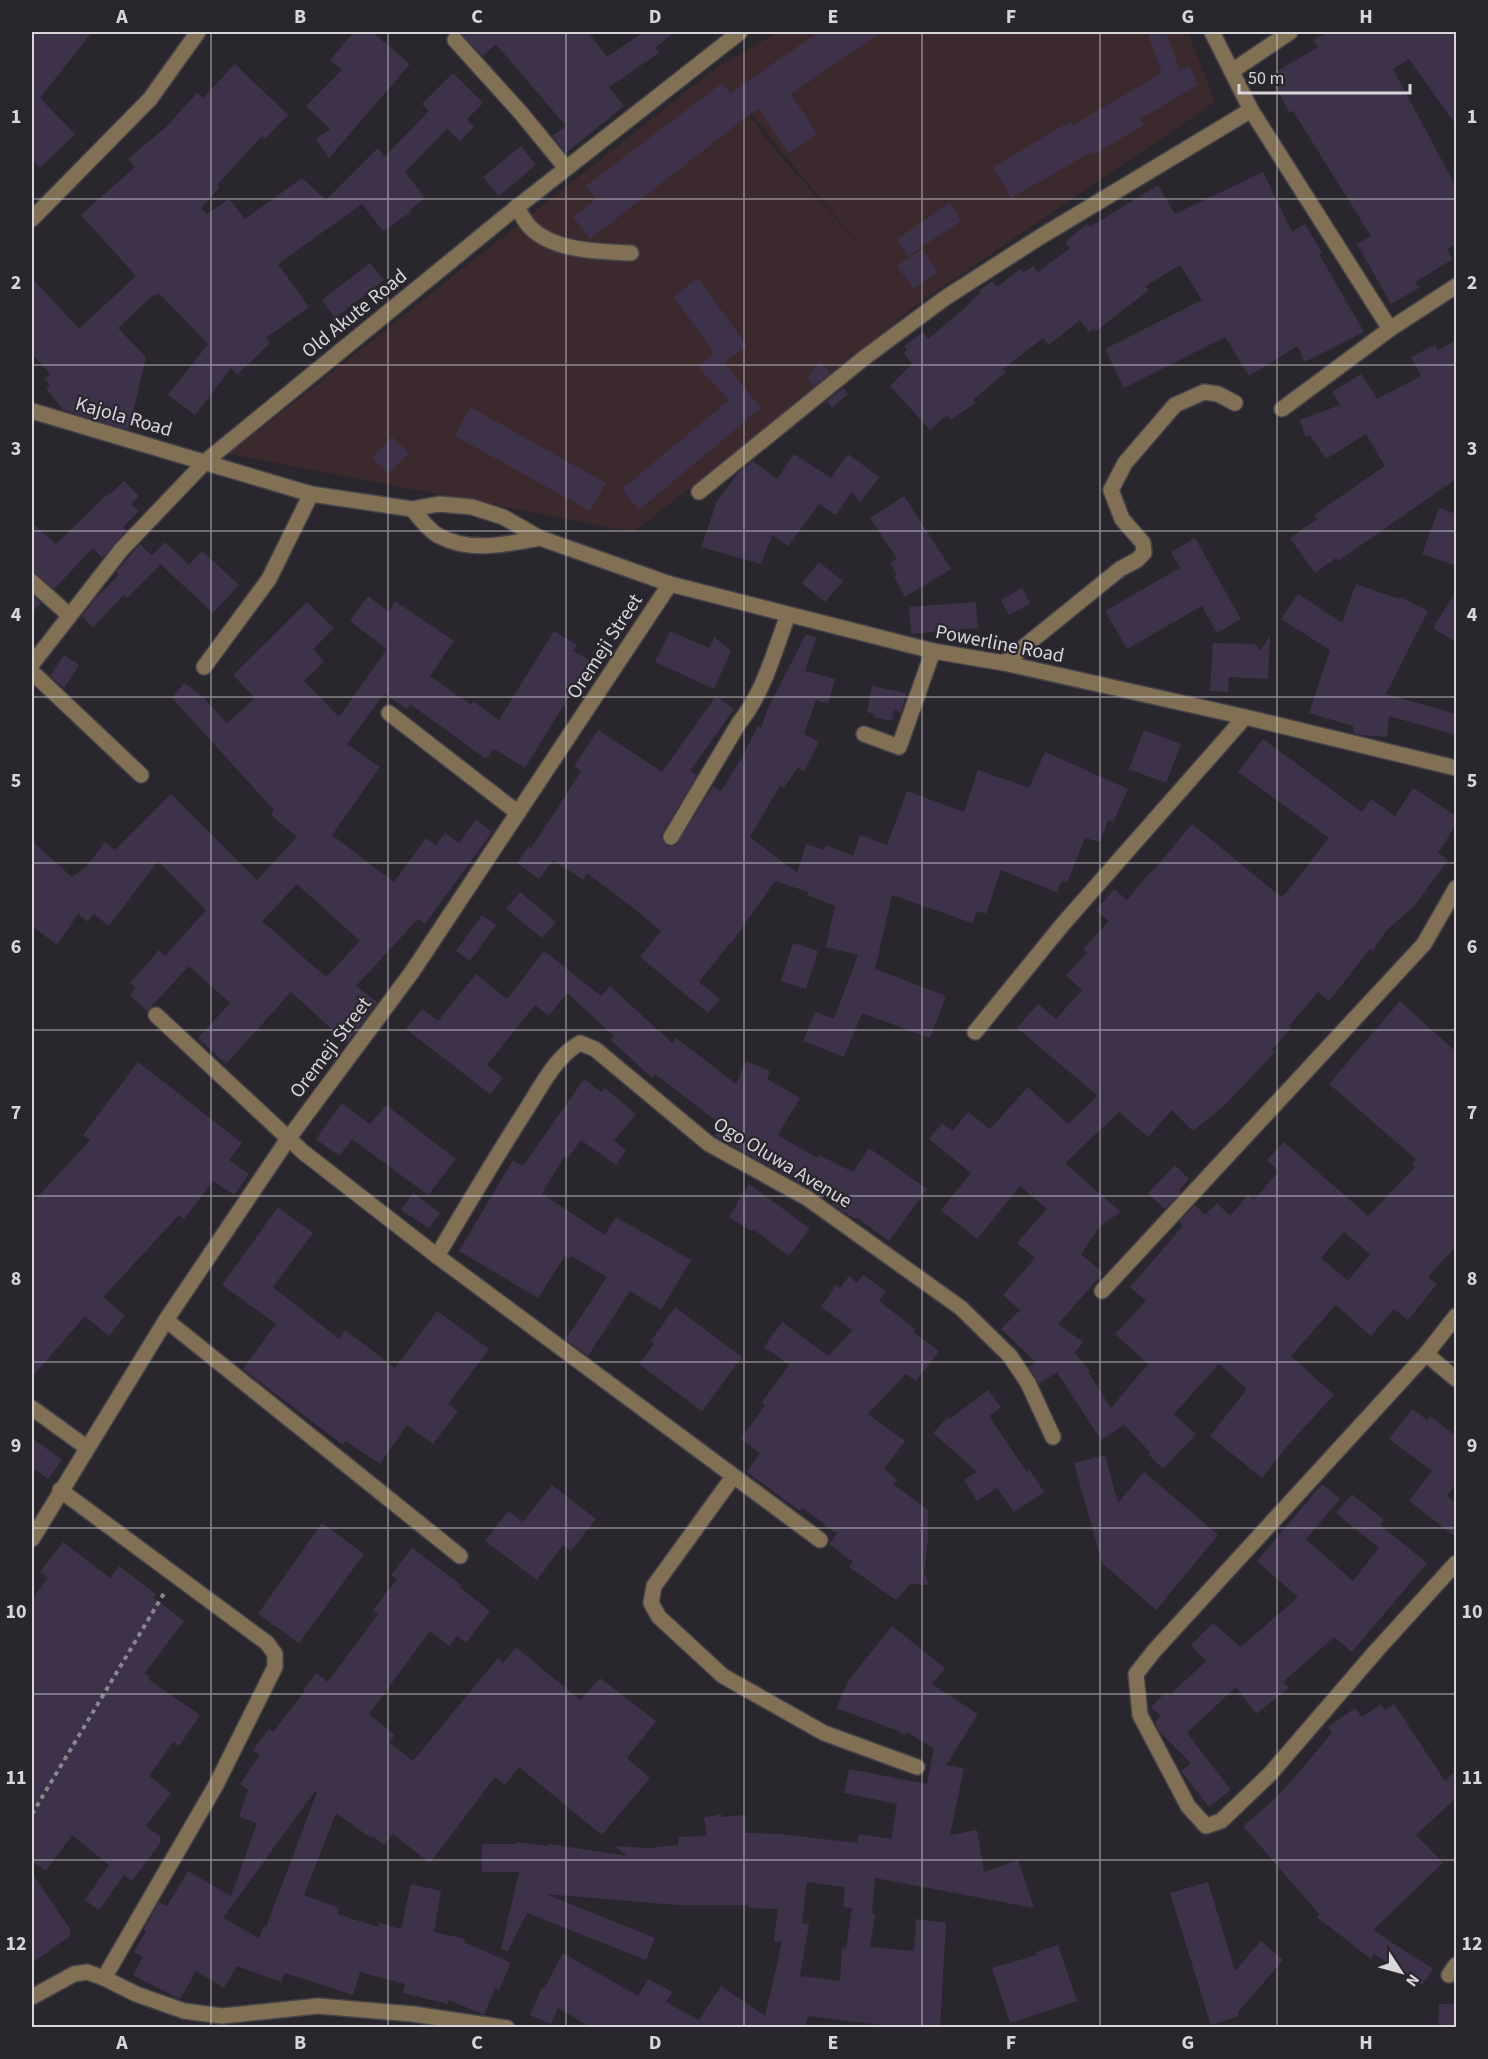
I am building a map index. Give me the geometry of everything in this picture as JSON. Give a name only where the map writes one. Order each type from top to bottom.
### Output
[{"type":"street","points":[[32,219],[150,99],[198,32]]},
{"type":"street","name":"Old Akute Road","points":[[32,663],[121,550],[206,461],[516,207],[740,32]]},
{"type":"street","points":[[1212,32],[1251,110],[1390,329]]},
{"type":"street","points":[[1232,70],[1290,32]]},
{"type":"street","points":[[455,40],[566,168]]},
{"type":"street","points":[[699,492],[864,358],[945,298],[1040,237],[1251,110]]},
{"type":"street","points":[[516,207],[530,228],[550,240],[575,248],[631,253]]},
{"type":"street","points":[[1282,409],[1390,329],[1456,286]]},
{"type":"street","points":[[1004,663],[1120,569],[1137,560],[1144,553],[1143,543],[1122,519],[1111,490],[1125,463],[1175,405],[1204,392],[1218,394],[1234,403]]},
{"type":"street","name":"Kajola Road","points":[[32,411],[206,461]]},
{"type":"street","name":"Powerline Road","points":[[206,461],[311,494],[412,509],[439,504],[472,507],[503,517],[540,538],[670,584],[933,651],[1004,663],[1245,717],[1456,768]]},
{"type":"street","points":[[204,667],[269,579],[311,494]]},
{"type":"street","name":"Powerline Road","points":[[412,509],[437,536],[467,546],[500,545],[540,538]]},
{"type":"street","points":[[32,582],[69,615]]},
{"type":"street","name":"Oremeji Street","points":[[32,1539],[86,1447],[166,1320],[288,1139],[412,972],[670,584]]},
{"type":"street","points":[[670,837],[739,723],[752,707],[763,685],[788,615]]},
{"type":"street","points":[[864,734],[899,747],[933,651]]},
{"type":"street","points":[[32,672],[141,776]]},
{"type":"street","points":[[388,713],[518,813]]},
{"type":"street","points":[[975,1032],[1063,924],[1245,717]]},
{"type":"street","points":[[1102,1291],[1424,944],[1456,888]]},
{"type":"street","points":[[156,1015],[288,1139],[437,1256],[820,1540]]},
{"type":"street","name":"Ogo Oluwa Avenue","points":[[437,1256],[490,1165],[538,1091],[566,1050],[580,1043],[596,1048],[709,1144],[807,1198],[961,1308],[1010,1356],[1028,1383],[1053,1437]]},
{"type":"street","points":[[1456,1316],[1426,1354],[1278,1513],[1136,1674],[1140,1715],[1188,1806],[1206,1826],[1221,1821],[1270,1774],[1456,1563]]},
{"type":"street","points":[[166,1320],[460,1556]]},
{"type":"street","points":[[1426,1354],[1456,1378]]},
{"type":"street","points":[[32,1408],[86,1447]]},
{"type":"street","points":[[733,1477],[654,1586],[651,1603],[659,1617],[723,1676],[824,1733],[917,1767]]},
{"type":"street","points":[[60,1490],[267,1643],[275,1654],[275,1667],[216,1785],[104,1978]]},
{"type":"street","points":[[32,1997],[74,1974],[87,1972],[136,1994],[184,2011],[222,2016],[318,2006],[413,2014],[507,2028]]},
{"type":"path","points":[[32,1814],[175,1574]]},
{"type":"shaded area","points":[[778,32],[1188,32],[1215,102],[913,307],[857,356],[634,532],[229,454],[716,68]],"holes":[[[726,81],[803,178],[875,263],[770,144]]]},
{"type":"building","points":[[32,32],[92,32],[40,98],[75,134],[40,168],[32,159]]},
{"type":"building","points":[[354,32],[372,32],[410,64],[329,158],[316,139],[330,129],[306,106],[342,70],[330,60]]},
{"type":"building","points":[[459,32],[588,32],[607,57],[644,32],[675,32],[655,48],[659,53],[609,87],[624,106],[566,153],[552,136],[566,126],[496,44],[483,56]]},
{"type":"building","points":[[819,32],[882,32],[791,94],[817,134],[789,153],[758,108],[590,239],[573,217],[596,199],[586,186],[722,83],[730,93]]},
{"type":"building","points":[[1147,32],[1166,32],[1180,70],[1190,66],[1198,85],[1140,119],[1144,125],[1093,155],[1091,152],[1011,198],[993,167],[1071,121],[1073,125],[1162,73]]},
{"type":"building","points":[[1328,32],[1456,32],[1456,125],[1409,59],[1393,69],[1456,187],[1456,244],[1447,249],[1453,259],[1415,282],[1419,288],[1391,304],[1357,244],[1371,236],[1293,111],[1290,113],[1269,76],[1318,47],[1313,40]]},
{"type":"building","points":[[235,64],[288,115],[265,139],[262,136],[217,185],[220,187],[201,208],[207,214],[229,199],[245,219],[302,178],[326,200],[378,148],[384,157],[429,111],[422,104],[453,73],[483,103],[467,119],[474,127],[460,141],[447,129],[405,172],[425,198],[410,210],[411,212],[383,231],[362,204],[278,264],[309,307],[266,338],[270,343],[237,375],[231,368],[195,415],[168,395],[208,344],[159,293],[153,295],[118,328],[146,357],[129,430],[61,409],[46,389],[50,385],[45,379],[50,374],[32,354],[32,278],[79,329],[136,276],[81,215],[135,167],[128,159],[166,127],[197,93],[203,98]]},
{"type":"building","points":[[521,146],[536,165],[499,196],[483,177]]},
{"type":"building","points":[[1263,172],[1292,232],[1305,224],[1322,253],[1319,254],[1364,332],[1305,362],[1297,346],[1249,376],[1225,337],[1124,388],[1105,349],[1202,300],[1180,265],[1146,286],[1149,290],[1096,331],[1094,328],[1089,332],[1080,320],[1049,345],[1043,338],[1003,369],[1006,372],[973,400],[975,403],[951,420],[947,415],[930,430],[890,386],[912,364],[904,353],[907,350],[904,346],[923,332],[928,339],[972,302],[980,293],[979,291],[992,281],[997,287],[1020,269],[1023,273],[1033,266],[1038,272],[1070,248],[1065,242],[1087,224],[1090,227],[1158,185],[1175,214]]},
{"type":"building","points":[[950,203],[961,221],[908,256],[897,239]]},
{"type":"building","points":[[922,249],[938,272],[914,289],[897,266]]},
{"type":"building","points":[[370,263],[384,280],[335,318],[322,300]]},
{"type":"building","points":[[698,278],[747,346],[724,363],[761,408],[639,510],[622,489],[729,400],[698,367],[714,353],[674,297]]},
{"type":"building","points":[[1456,340],[1456,479],[1338,561],[1336,558],[1315,573],[1290,538],[1317,519],[1314,515],[1385,466],[1366,434],[1326,459],[1310,435],[1305,436],[1300,420],[1340,405],[1332,392],[1361,374],[1377,399],[1421,376],[1411,357],[1435,345],[1438,350]]},
{"type":"building","points":[[820,360],[830,373],[814,386],[807,378]]},
{"type":"building","points":[[843,388],[848,394],[832,408],[827,401]]},
{"type":"building","points":[[470,407],[606,483],[590,511],[455,436]]},
{"type":"building","points":[[392,437],[409,453],[389,474],[372,458]]},
{"type":"building","points":[[794,454],[831,478],[848,454],[879,477],[860,503],[852,491],[836,515],[819,504],[788,546],[772,535],[761,564],[701,547],[717,501],[738,473],[753,461],[777,479]]},
{"type":"building","points":[[124,481],[139,496],[131,504],[139,511],[123,527],[126,531],[102,558],[93,548],[54,589],[38,575],[32,573],[32,523],[56,544]]},
{"type":"building","points":[[904,496],[951,569],[905,597],[894,577],[897,575],[890,563],[897,559],[870,518]]},
{"type":"building","points":[[1439,508],[1456,514],[1456,566],[1422,554]]},
{"type":"building","points":[[1195,538],[1241,619],[1217,633],[1202,606],[1127,649],[1105,611],[1180,568],[1171,552]]},
{"type":"building","points":[[165,542],[189,565],[202,551],[239,585],[213,613],[157,561],[160,565],[127,598],[124,595],[93,627],[82,616],[119,575],[116,572],[140,544],[152,556]]},
{"type":"building","points":[[819,562],[843,581],[825,602],[802,583]]},
{"type":"building","points":[[1356,584],[1399,599],[1400,597],[1428,611],[1386,694],[1456,714],[1456,735],[1389,716],[1387,737],[1363,735],[1353,733],[1353,726],[1309,713],[1330,650],[1281,619],[1298,594],[1342,623]]},
{"type":"building","points":[[1022,588],[1030,604],[1009,615],[1001,600]]},
{"type":"building","points":[[1456,591],[1456,642],[1433,628]]},
{"type":"building","points":[[32,595],[41,603],[32,613]]},
{"type":"building","points":[[368,596],[389,612],[395,601],[454,641],[430,676],[471,705],[473,701],[499,720],[554,631],[577,645],[573,651],[591,661],[525,768],[494,749],[486,759],[410,704],[407,709],[384,694],[347,744],[380,767],[332,835],[394,882],[426,838],[436,845],[445,833],[459,843],[476,820],[492,832],[425,924],[418,919],[356,986],[377,1002],[347,1043],[291,992],[226,1064],[198,1038],[230,1003],[189,966],[147,1011],[130,995],[136,988],[130,983],[159,950],[165,956],[206,910],[158,861],[109,926],[94,914],[88,922],[78,914],[57,945],[32,926],[32,841],[72,877],[86,867],[105,842],[115,850],[171,794],[257,880],[297,837],[271,815],[274,810],[172,698],[184,683],[201,695],[227,723],[255,698],[233,675],[307,602],[334,628],[313,649],[324,662],[304,681],[339,717],[387,649],[350,621]],"holes":[[[297,884],[360,941],[326,977],[262,921]]]},
{"type":"building","points":[[976,602],[978,628],[911,634],[909,607]]},
{"type":"building","points":[[670,631],[709,648],[714,637],[731,651],[714,689],[655,662]]},
{"type":"building","points":[[806,634],[816,638],[805,671],[835,679],[828,704],[816,700],[804,734],[819,742],[804,771],[798,767],[784,788],[780,786],[750,837],[797,873],[806,844],[824,850],[826,845],[853,856],[860,835],[887,845],[907,791],[964,812],[978,770],[1029,788],[1045,752],[1128,789],[1113,822],[1108,820],[1100,842],[1085,838],[1067,883],[1062,881],[1057,892],[1001,870],[986,914],[977,911],[972,923],[892,895],[875,969],[946,996],[930,1038],[862,1013],[844,1057],[803,1041],[815,1012],[834,1019],[858,955],[826,947],[835,906],[807,895],[808,892],[775,881],[730,945],[699,982],[720,999],[708,1013],[640,957],[661,931],[632,907],[587,873],[583,880],[553,860],[539,879],[517,863],[529,846],[531,848],[581,771],[574,766],[598,730],[662,772],[716,696],[734,709],[690,771],[697,775],[663,832],[661,837],[666,845],[670,847],[676,845],[713,786],[721,791],[758,726],[761,728],[768,708]]},
{"type":"building","points":[[1270,636],[1268,679],[1229,677],[1228,692],[1210,691],[1213,643],[1256,644],[1260,651]]},
{"type":"building","points":[[64,655],[79,665],[64,688],[50,676]]},
{"type":"building","points":[[872,686],[906,693],[901,712],[894,710],[892,721],[874,717],[875,714],[867,712]]},
{"type":"building","points":[[1144,730],[1181,744],[1166,783],[1129,769]]},
{"type":"building","points":[[1263,739],[1362,812],[1371,799],[1395,816],[1413,788],[1456,816],[1456,825],[1438,853],[1448,860],[1415,905],[1386,931],[1373,951],[1370,949],[1329,1001],[1318,992],[1289,1026],[1291,1028],[1272,1050],[1275,1052],[1224,1106],[1193,1131],[1172,1110],[1148,1137],[1119,1112],[1065,1163],[1121,1212],[1101,1225],[1081,1254],[1103,1273],[1058,1324],[1083,1342],[1075,1353],[1090,1371],[1088,1372],[1111,1408],[1148,1364],[1115,1334],[1146,1301],[1130,1287],[1183,1226],[1179,1222],[1195,1205],[1205,1215],[1217,1203],[1230,1216],[1248,1195],[1254,1200],[1279,1171],[1267,1160],[1284,1142],[1368,1216],[1415,1167],[1412,1164],[1416,1159],[1329,1084],[1400,1001],[1456,1052],[1456,1246],[1428,1277],[1437,1284],[1408,1320],[1394,1309],[1371,1336],[1336,1305],[1291,1356],[1334,1395],[1288,1445],[1262,1478],[1210,1436],[1247,1389],[1219,1364],[1174,1414],[1196,1434],[1163,1469],[1124,1425],[1101,1440],[1057,1372],[1039,1384],[1029,1367],[1036,1362],[1001,1329],[1020,1310],[1003,1295],[1035,1258],[1017,1243],[1047,1209],[1020,1186],[977,1239],[941,1210],[971,1173],[929,1139],[942,1123],[953,1131],[968,1112],[990,1129],[1028,1087],[1068,1124],[1098,1096],[1017,1028],[1038,1004],[1056,1019],[1082,990],[1066,975],[1087,953],[1083,949],[1109,921],[1096,910],[1114,889],[1127,900],[1192,824],[1281,897],[1286,893],[1329,838],[1238,772]],"holes":[[[1344,1232],[1370,1254],[1348,1281],[1321,1258]]]},
{"type":"building","points":[[520,892],[556,922],[542,938],[506,909]]},
{"type":"building","points":[[482,915],[496,925],[470,961],[456,951]]},
{"type":"building","points":[[793,943],[818,951],[806,989],[781,981]]},
{"type":"building","points":[[544,951],[601,996],[610,986],[672,1043],[676,1038],[736,1084],[746,1061],[770,1071],[767,1079],[800,1098],[778,1135],[817,1158],[819,1155],[853,1172],[869,1148],[927,1189],[889,1241],[856,1217],[855,1219],[832,1204],[835,1200],[715,1136],[719,1123],[655,1074],[652,1078],[611,1040],[614,1036],[567,993],[549,1016],[535,1005],[487,1065],[503,1078],[490,1094],[406,1029],[422,1009],[438,1021],[476,974],[507,999]]},
{"type":"building","points":[[138,1062],[242,1143],[229,1160],[249,1174],[234,1195],[213,1181],[184,1219],[179,1215],[103,1297],[125,1316],[109,1336],[85,1316],[32,1377],[32,1203],[90,1140],[83,1135]]},
{"type":"building","points":[[584,1079],[601,1092],[605,1088],[636,1114],[614,1141],[626,1150],[616,1165],[581,1140],[567,1159],[564,1157],[542,1194],[605,1235],[616,1217],[691,1260],[661,1310],[630,1291],[588,1356],[566,1339],[607,1277],[571,1256],[569,1259],[565,1256],[538,1298],[459,1251],[513,1160],[523,1166]]},
{"type":"building","points":[[342,1103],[370,1124],[386,1105],[456,1159],[428,1195],[352,1139],[339,1156],[316,1139]]},
{"type":"building","points":[[1175,1165],[1189,1179],[1179,1190],[1181,1192],[1165,1209],[1148,1193]]},
{"type":"building","points":[[749,1184],[810,1229],[789,1256],[753,1229],[751,1231],[729,1217]]},
{"type":"building","points":[[413,1193],[440,1213],[429,1228],[401,1210]]},
{"type":"building","points":[[278,1207],[313,1233],[273,1287],[339,1339],[345,1330],[395,1368],[437,1311],[489,1349],[448,1404],[458,1411],[433,1444],[407,1425],[380,1464],[346,1441],[343,1445],[243,1369],[276,1324],[222,1285]]},
{"type":"building","points":[[863,1275],[886,1291],[879,1301],[915,1329],[913,1332],[939,1351],[916,1381],[906,1374],[868,1414],[905,1441],[884,1469],[897,1480],[893,1484],[928,1510],[928,1539],[924,1572],[929,1585],[910,1584],[896,1600],[849,1567],[853,1562],[829,1544],[837,1534],[803,1508],[800,1511],[747,1472],[760,1453],[741,1439],[765,1405],[762,1402],[789,1365],[764,1347],[782,1322],[828,1356],[853,1330],[821,1307],[836,1285],[840,1288],[849,1276],[857,1283]]},
{"type":"building","points":[[675,1307],[742,1357],[702,1411],[639,1364],[654,1344],[651,1341]]},
{"type":"building","points":[[988,1390],[1001,1407],[989,1416],[1026,1471],[1029,1469],[1044,1492],[1014,1512],[997,1488],[977,1501],[964,1480],[977,1472],[933,1433],[948,1417],[950,1419]]},
{"type":"building","points":[[1412,1409],[1427,1420],[1430,1416],[1456,1436],[1456,1483],[1447,1496],[1456,1503],[1456,1537],[1409,1501],[1432,1471],[1389,1439]]},
{"type":"building","points":[[32,1438],[62,1460],[48,1479],[32,1467]]},
{"type":"building","points":[[1105,1455],[1118,1503],[1144,1472],[1218,1535],[1156,1610],[1102,1563],[1074,1463]]},
{"type":"building","points":[[1322,1484],[1340,1499],[1306,1539],[1353,1581],[1379,1548],[1336,1513],[1352,1494],[1384,1520],[1380,1525],[1427,1563],[1352,1652],[1334,1637],[1283,1682],[1289,1688],[1256,1714],[1236,1687],[1187,1733],[1231,1790],[1209,1807],[1181,1771],[1191,1763],[1159,1731],[1155,1722],[1161,1716],[1151,1707],[1166,1692],[1170,1695],[1206,1661],[1191,1645],[1213,1623],[1241,1647],[1298,1597],[1257,1561]]},
{"type":"building","points":[[552,1485],[596,1519],[571,1551],[563,1545],[537,1580],[485,1541],[508,1511],[523,1522]]},
{"type":"building","points":[[322,1523],[364,1554],[299,1643],[258,1614]]},
{"type":"building","points":[[63,1542],[110,1578],[119,1566],[156,1594],[153,1597],[184,1621],[145,1673],[150,1677],[148,1679],[200,1715],[179,1746],[173,1742],[149,1776],[171,1793],[146,1826],[160,1836],[160,1843],[132,1881],[124,1875],[99,1910],[85,1900],[109,1865],[72,1835],[46,1871],[32,1861],[32,1599],[48,1578],[40,1572]]},
{"type":"building","points":[[412,1548],[461,1585],[459,1587],[490,1611],[466,1643],[457,1636],[449,1646],[430,1631],[369,1714],[395,1735],[389,1742],[413,1761],[498,1658],[503,1663],[516,1647],[580,1700],[600,1678],[656,1721],[627,1758],[650,1778],[602,1835],[519,1767],[505,1785],[495,1777],[430,1863],[393,1834],[384,1845],[336,1813],[304,1895],[339,1908],[337,1914],[378,1927],[379,1923],[401,1929],[411,1884],[441,1891],[434,1932],[465,1939],[464,1942],[511,1963],[499,1990],[495,1988],[484,2015],[449,2000],[448,2004],[403,1993],[405,1984],[360,1972],[353,1995],[285,1973],[281,1982],[237,1966],[224,1988],[196,1971],[180,1999],[133,1975],[143,1957],[134,1952],[146,1931],[144,1929],[159,1902],[167,1906],[188,1871],[231,1896],[257,1823],[239,1817],[248,1790],[240,1784],[260,1755],[253,1750],[269,1729],[273,1732],[316,1673],[328,1682],[378,1614],[373,1610],[397,1579],[391,1575]],"holes":[[[315,1791],[317,1792],[266,1927],[264,1926],[259,1938],[223,1918]]]},
{"type":"building","points":[[892,1626],[945,1668],[932,1684],[978,1714],[946,1765],[964,1768],[950,1835],[977,1830],[984,1872],[1018,1860],[1034,1908],[875,1878],[872,1913],[875,1914],[870,1947],[914,1951],[916,1919],[946,1923],[940,2028],[905,2028],[808,2016],[805,2028],[592,2028],[558,2008],[551,2024],[530,2015],[542,1988],[544,1989],[563,1953],[638,1996],[648,1979],[672,1992],[666,2002],[699,2020],[721,1986],[765,2016],[782,1942],[774,1941],[778,1909],[749,1908],[749,1905],[676,1905],[545,1894],[655,1938],[646,1960],[527,1913],[508,1951],[501,1949],[519,1872],[482,1872],[482,1844],[517,1844],[517,1842],[548,1846],[549,1844],[627,1856],[615,1846],[649,1848],[678,1845],[678,1837],[707,1836],[704,1818],[721,1814],[722,1817],[745,1815],[746,1833],[781,1834],[857,1843],[859,1834],[891,1839],[897,1804],[844,1793],[849,1769],[927,1784],[934,1749],[907,1732],[904,1735],[836,1708],[848,1681]],"holes":[[[807,1882],[845,1887],[843,1907],[852,1908],[846,1948],[842,1947],[840,1981],[800,1976],[809,1924],[802,1923]]]},
{"type":"building","points":[[1381,1704],[1385,1710],[1394,1704],[1445,1781],[1456,1770],[1456,1798],[1416,1835],[1443,1863],[1373,1930],[1433,1969],[1422,1985],[1374,1954],[1371,1959],[1317,1917],[1319,1914],[1243,1826],[1278,1796],[1310,1759],[1332,1733],[1328,1727],[1355,1708],[1362,1717]]},
{"type":"building","points":[[32,1873],[70,1929],[70,1936],[32,1963]]},
{"type":"building","points":[[1208,1882],[1235,1971],[1261,1941],[1283,1960],[1238,2012],[1239,2016],[1211,2025],[1170,1893]]},
{"type":"building","points":[[1058,1945],[1077,2001],[1010,2023],[992,1968],[1037,1955],[1036,1952]]},
{"type":"building","points":[[1439,2004],[1456,2004],[1456,2028],[1438,2028]]}]
